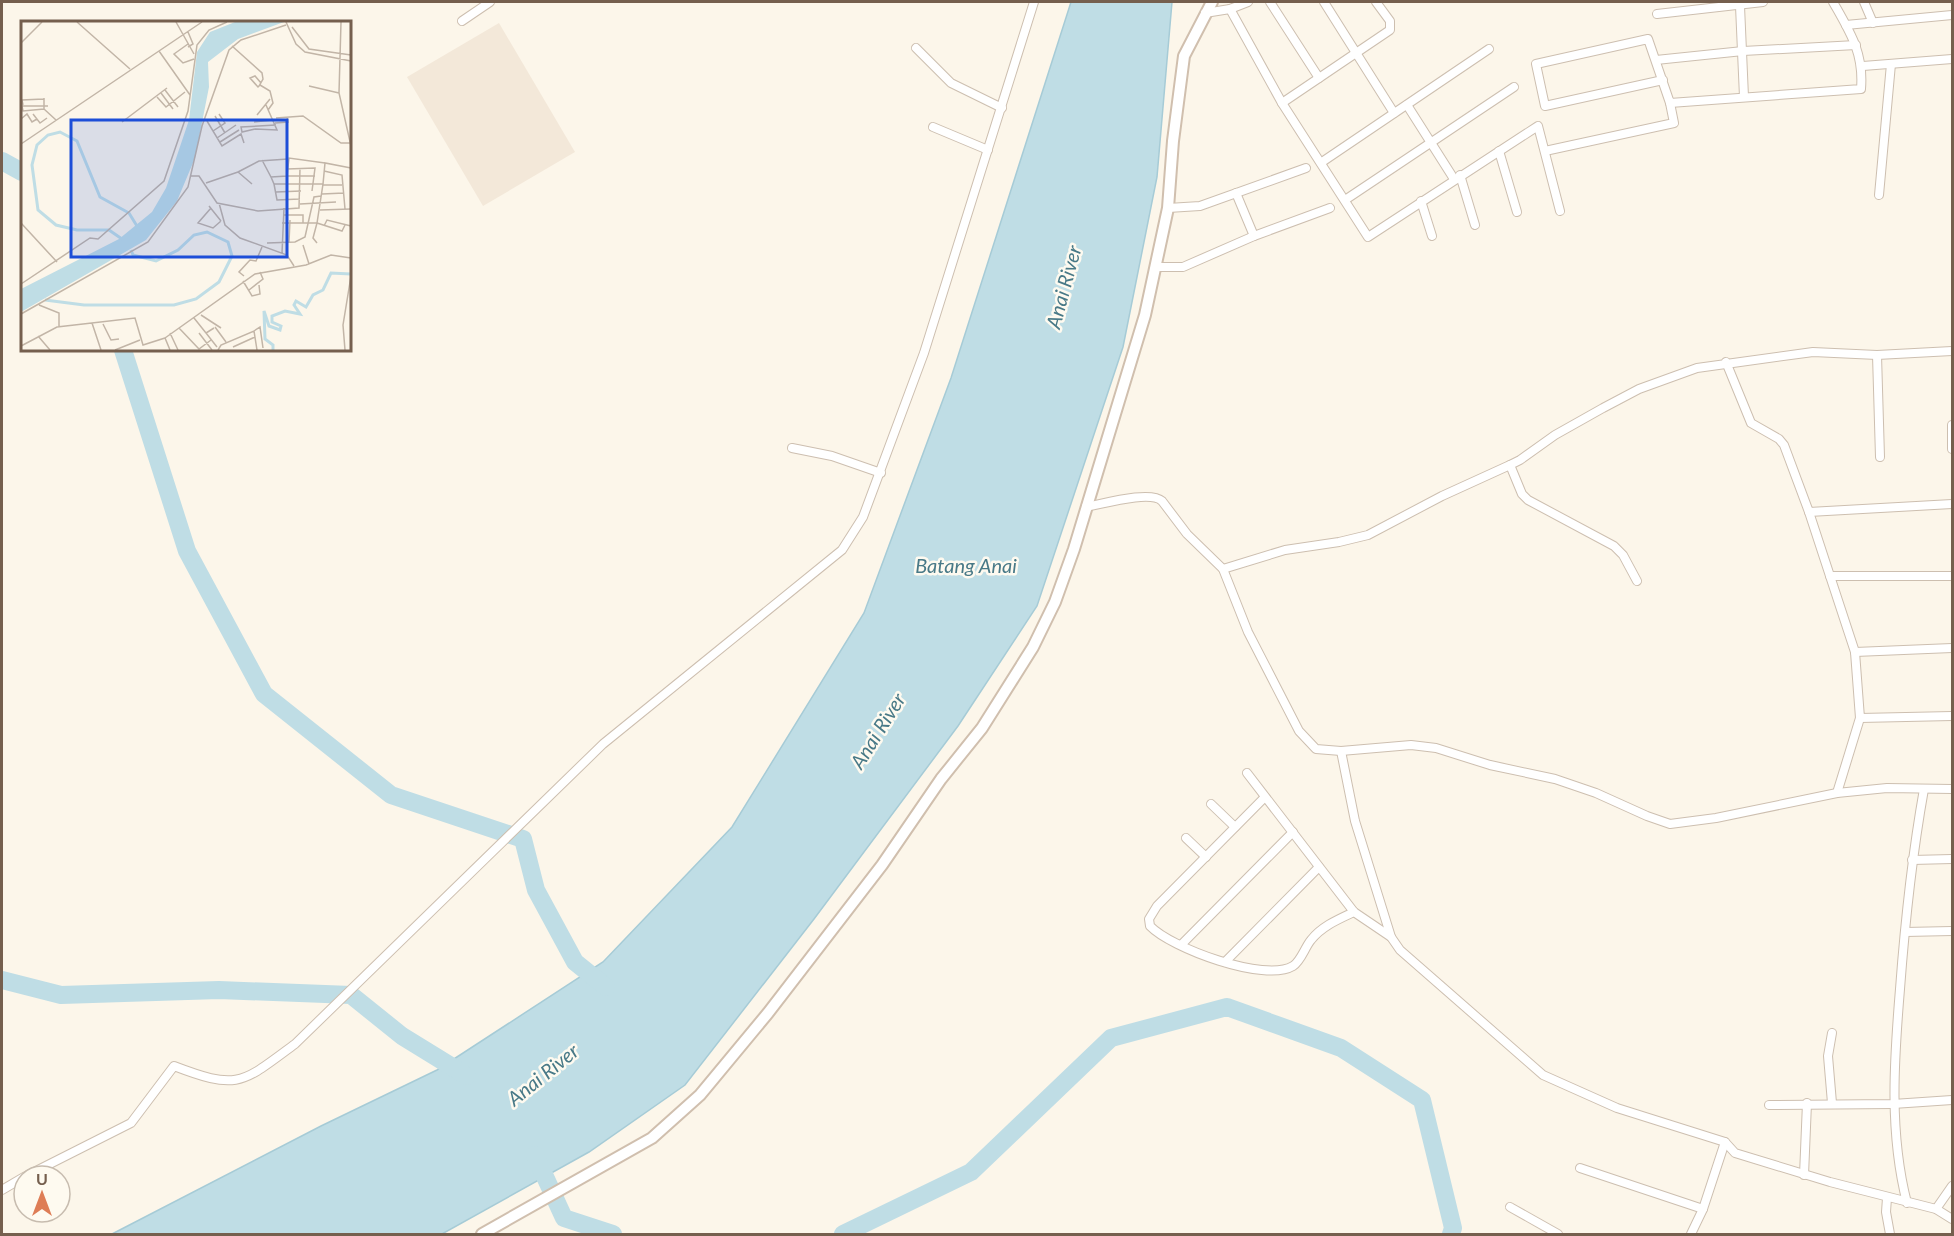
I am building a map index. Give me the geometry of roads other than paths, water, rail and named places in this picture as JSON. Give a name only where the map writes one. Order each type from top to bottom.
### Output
[{"type":"street","points":[[462,21],[490,2]]},
{"type":"street","points":[[49,1164],[131,1123],[174,1065],[222,1080],[246,1079],[295,1044],[603,744],[842,550],[863,517],[881,473],[945,292],[1034,2]]},
{"type":"street","points":[[482,1234],[569,1187],[652,1138],[700,1095],[843,918],[941,779],[982,728],[1033,647],[1055,602],[1144,315],[1168,208],[1173,141],[1184,56],[1204,13],[1212,2]]},
{"type":"street","points":[[1204,13],[1230,9],[1248,2]]},
{"type":"street","points":[[1270,2],[1318,78]]},
{"type":"street","points":[[1324,2],[1394,113]]},
{"type":"street","points":[[1282,103],[1358,54],[1391,27],[1376,2]]},
{"type":"street","points":[[1658,14],[1764,2]]},
{"type":"street","points":[[1670,103],[1861,89],[1863,66],[1856,45],[1833,2]]},
{"type":"street","points":[[1864,2],[1873,23]]},
{"type":"street","points":[[1740,6],[1744,96]]},
{"type":"street","points":[[1230,9],[1282,103],[1368,237],[1538,126],[1560,211]]},
{"type":"street","points":[[1846,26],[1953,15]]},
{"type":"street","points":[[1545,151],[1674,123],[1663,80],[1648,39],[1536,64],[1545,106],[1663,80]]},
{"type":"street","points":[[1656,60],[1743,51],[1856,45]]},
{"type":"street","points":[[916,48],[951,83],[1002,108]]},
{"type":"street","points":[[1322,162],[1489,49]]},
{"type":"street","points":[[1863,66],[1953,59]]},
{"type":"street","points":[[1879,195],[1891,64]]},
{"type":"street","points":[[1345,200],[1514,87]]},
{"type":"street","points":[[1407,105],[1457,177],[1475,225]]},
{"type":"street","points":[[933,127],[988,150]]},
{"type":"street","points":[[1498,151],[1517,212]]},
{"type":"street","points":[[1168,208],[1191,208],[1306,168]]},
{"type":"street","points":[[1236,193],[1254,236]]},
{"type":"street","points":[[1421,201],[1432,236]]},
{"type":"street","points":[[1155,267],[1183,267],[1254,236],[1330,208]]},
{"type":"street","points":[[1223,569],[1285,550],[1368,535],[1442,496],[1520,460],[1555,435],[1639,389],[1697,368],[1726,362],[1813,352],[1877,355],[1953,351]]},
{"type":"street","points":[[1877,355],[1880,457]]},
{"type":"street","points":[[1726,362],[1751,423],[1779,439],[1784,445],[1809,512],[1855,652],[1860,718],[1837,792]]},
{"type":"street","points":[[1953,425],[1953,449]]},
{"type":"street","points":[[792,448],[832,456],[881,473]]},
{"type":"street","points":[[1510,465],[1522,494],[1614,546],[1623,555],[1637,581]]},
{"type":"street","points":[[1086,507],[1147,496],[1158,497],[1187,534],[1223,569],[1248,633],[1299,731],[1316,749],[1341,751],[1411,745],[1436,748],[1490,765],[1555,779],[1596,792],[1670,824],[1716,818],[1837,792],[1887,788],[1953,789]]},
{"type":"street","points":[[1809,512],[1953,504]]},
{"type":"street","points":[[1830,576],[1953,576]]},
{"type":"street","points":[[1855,652],[1953,648]]},
{"type":"street","points":[[1860,718],[1953,716]]},
{"type":"street","points":[[1341,751],[1355,821],[1391,937],[1400,950],[1543,1075],[1617,1108],[1725,1143],[1735,1153],[1887,1198],[1936,1209],[1953,1219]]},
{"type":"street","points":[[1247,773],[1354,912],[1391,937]]},
{"type":"street","points":[[1907,1203],[1900,1179],[1893,1104],[1912,860],[1924,789]]},
{"type":"street","points":[[1265,797],[1158,906],[1149,920],[1150,926],[1155,932],[1182,945],[1225,962],[1265,970],[1284,970],[1296,964],[1312,939],[1326,926],[1354,912]]},
{"type":"street","points":[[1211,804],[1235,827]]},
{"type":"street","points":[[1182,945],[1293,832]]},
{"type":"street","points":[[1186,838],[1206,857]]},
{"type":"street","points":[[1912,860],[1953,859]]},
{"type":"street","points":[[1225,962],[1319,867]]},
{"type":"street","points":[[1905,932],[1953,931]]},
{"type":"street","points":[[1832,1034],[1828,1056],[1832,1103]]},
{"type":"street","points":[[1769,1105],[1893,1104],[1953,1100]]},
{"type":"street","points":[[1804,1174],[1807,1103]]},
{"type":"street","points":[[1691,1234],[1703,1209],[1725,1143]]},
{"type":"street","points":[[1580,1168],[1703,1209]]},
{"type":"street","points":[[1936,1209],[1953,1186]]},
{"type":"street","points":[[1887,1198],[1886,1212],[1890,1234]]},
{"type":"street","points":[[1510,1207],[1558,1234]]},
{"type":"water","name":"Batang Anai","points":[[1071,2],[1172,2],[1157,177],[1123,347],[1037,606],[958,726],[814,919],[685,1085],[589,1152],[442,1234],[112,1234],[321,1126],[437,1070],[603,962],[732,827],[864,613],[951,378]]},
{"type":"waterway","points":[[2,161],[21,171]]},
{"type":"waterway","points":[[123,351],[187,551],[264,694],[391,795],[523,839],[536,890],[575,962],[606,987]]},
{"type":"waterway","points":[[2,980],[61,995],[219,990],[351,995],[402,1036],[467,1076]]},
{"type":"waterway","points":[[843,1234],[971,1172],[1111,1038],[1227,1007],[1341,1048],[1422,1100],[1453,1228],[1451,1234]]},
{"type":"waterway","points":[[535,1155],[564,1218],[613,1234]]},
{"type":"water label","name":"Anai River","points":[[1064,287]]},
{"type":"water label","name":"Anai River","points":[[878,731]]},
{"type":"water label","name":"Anai River","points":[[543,1075]]}]
